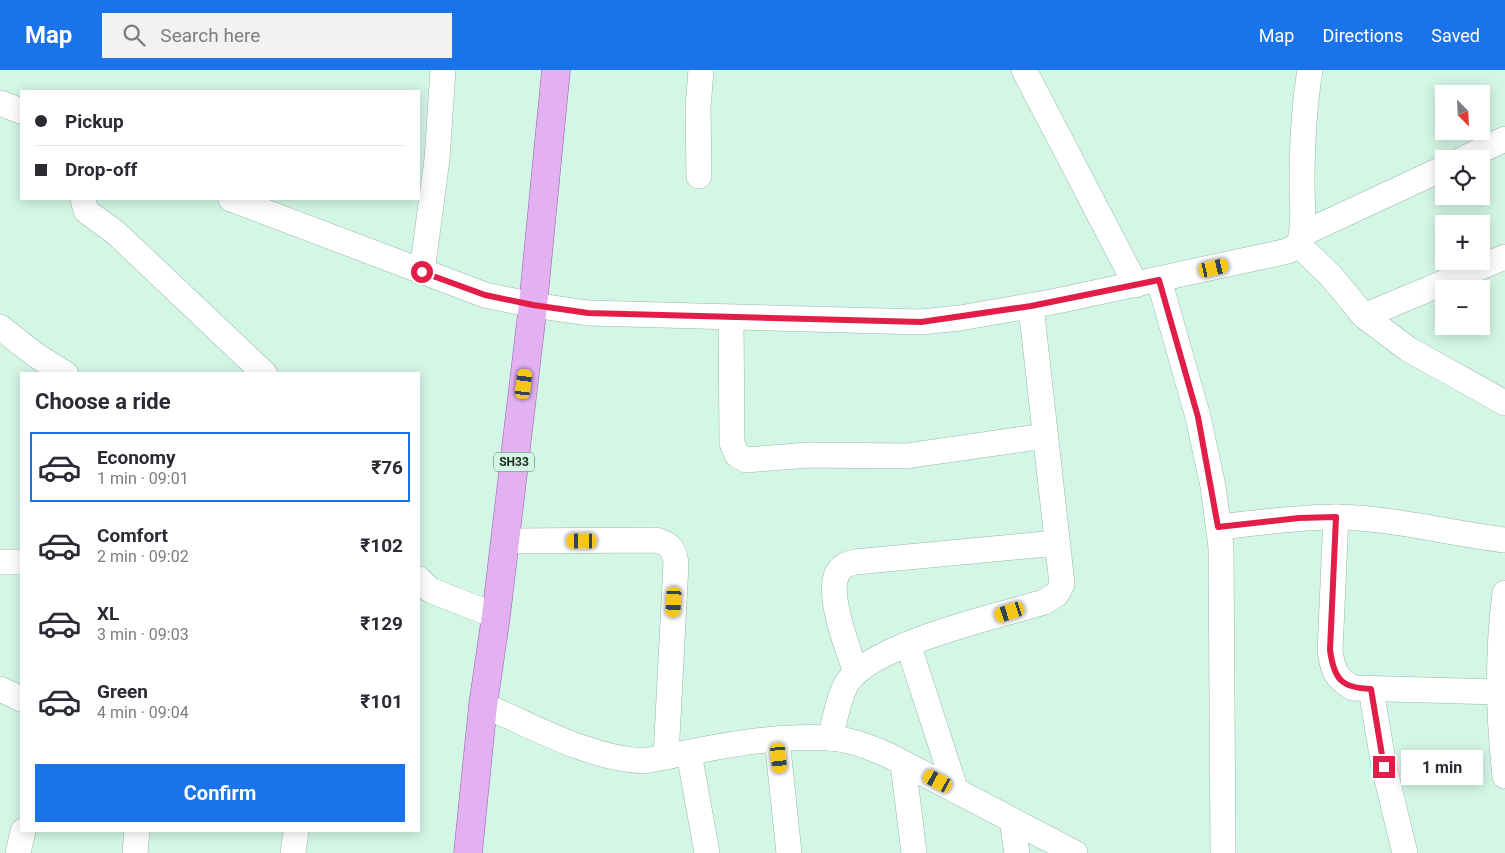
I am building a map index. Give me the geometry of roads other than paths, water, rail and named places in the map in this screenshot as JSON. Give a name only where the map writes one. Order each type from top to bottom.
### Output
[{"type":"main road","name":"SH33","points":[[468,853],[483,705],[496,616],[533,305],[556,70]]},
{"type":"street","points":[[422,272],[436,159],[443,70]]},
{"type":"street","points":[[699,176],[698,107],[702,70]]},
{"type":"street","points":[[1024,70],[1147,283],[1198,417],[1218,527],[1223,583],[1223,853]]},
{"type":"street","points":[[1310,70],[1303,139],[1301,239],[1364,316],[1408,349],[1503,394]]},
{"type":"street","points":[[0,103],[20,112]]},
{"type":"street","points":[[1482,150],[1505,139]]},
{"type":"street","points":[[233,200],[485,295],[533,305],[588,313],[921,322],[1031,306],[1147,283],[1288,251],[1301,239],[1435,172]]},
{"type":"street","points":[[83,200],[86,211],[116,233],[263,372]]},
{"type":"street","points":[[1364,316],[1505,257]]},
{"type":"street","points":[[830,738],[846,684],[856,672],[872,660],[908,644],[1044,602],[1057,594],[1062,584],[1031,306]]},
{"type":"street","points":[[731,318],[732,444],[737,455],[746,460],[810,455],[906,456],[1045,436]]},
{"type":"street","points":[[0,327],[37,356],[63,372]]},
{"type":"street","points":[[1218,527],[1299,518],[1336,517],[1420,525],[1449,533],[1505,540]]},
{"type":"street","points":[[1336,517],[1330,650],[1332,666],[1338,679],[1353,688],[1498,692]]},
{"type":"street","points":[[505,541],[656,540],[667,543],[674,551],[676,563],[677,755],[707,853]]},
{"type":"street","points":[[856,672],[842,637],[838,614],[836,575],[844,565],[855,562],[1057,543]]},
{"type":"street","points":[[0,562],[20,562]]},
{"type":"street","points":[[423,585],[496,616]]},
{"type":"street","points":[[1505,593],[1498,651],[1498,714],[1505,776]]},
{"type":"street","points":[[908,644],[956,790]]},
{"type":"street","points":[[0,689],[20,699]]},
{"type":"street","points":[[1371,689],[1384,767],[1405,853]]},
{"type":"street","points":[[483,705],[600,754],[624,760],[644,761],[777,739],[830,738],[864,745],[956,790],[1075,853]]},
{"type":"street","points":[[777,739],[789,853]]},
{"type":"street","points":[[903,763],[914,853]]},
{"type":"street","points":[[1012,820],[1017,853]]},
{"type":"street","points":[[18,853],[23,832]]},
{"type":"street","points":[[135,853],[137,832]]},
{"type":"street","points":[[292,853],[296,832]]}]
